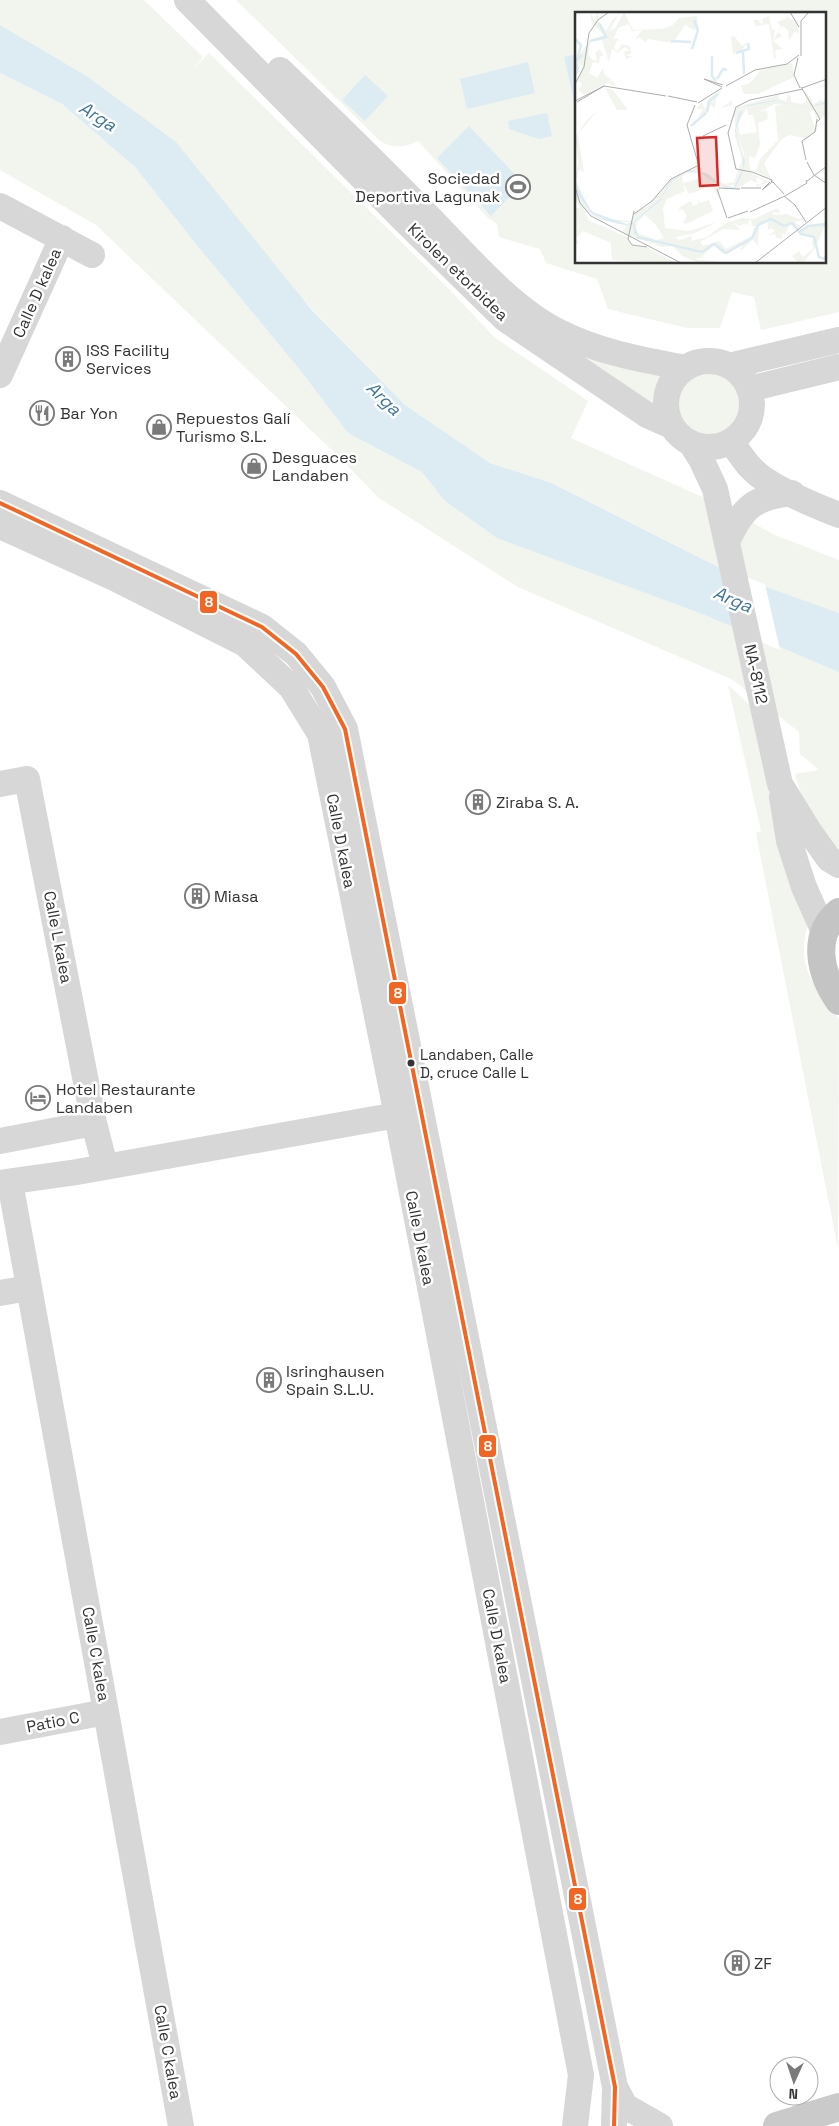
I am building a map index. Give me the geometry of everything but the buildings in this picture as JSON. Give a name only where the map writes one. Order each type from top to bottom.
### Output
[{"type":"highway","points":[[832,922],[820,951],[829,987],[839,1001]]},
{"type":"main road","points":[[777,2126],[839,2107]]},
{"type":"street","name":"Kirolen etorbidea","points":[[187,0],[396,213],[505,319],[647,416],[672,426]]},
{"type":"street","name":"Kirolen etorbidea","points":[[210,0],[371,158],[478,267],[533,317],[584,343],[636,359],[686,368]]},
{"type":"street","points":[[0,206],[92,255]]},
{"type":"street","name":"Calle D kalea","points":[[0,375],[62,238]]},
{"type":"street","points":[[729,366],[839,340]]},
{"type":"street","points":[[708,361],[729,366],[740,375],[748,389],[752,406],[748,420],[741,432],[728,442],[714,446],[702,446],[691,443],[680,436],[672,426],[666,407],[669,387],[676,376],[686,368],[708,361]]},
{"type":"street","points":[[748,389],[839,367]]},
{"type":"street","points":[[728,442],[760,476],[792,494],[839,515]]},
{"type":"street","name":"NA-8112","points":[[715,488],[717,471],[728,442]]},
{"type":"street","name":"NA-8112","points":[[691,443],[715,488],[779,780],[789,841],[804,887],[832,922]]},
{"type":"street","points":[[726,542],[734,525],[747,507],[774,495],[792,494]]},
{"type":"street","name":"Calle D kalea","points":[[0,503],[262,626],[296,654],[318,680],[345,729],[615,2087],[614,2126]]},
{"type":"street","name":"Calle D kalea","points":[[0,526],[114,578],[245,644],[292,687],[320,734],[397,1115],[581,2075],[575,2126]]},
{"type":"street","name":"Calle L kalea","points":[[0,784],[27,779],[94,1123],[106,1166]]},
{"type":"street","name":"NA-8112","points":[[779,780],[819,845],[829,859],[839,865]]},
{"type":"street","points":[[397,1115],[406,1086],[396,1021],[399,1002]]},
{"type":"street","points":[[5,1182],[397,1115],[414,1127],[429,1199],[440,1213]]},
{"type":"street","points":[[0,1141],[94,1123]]},
{"type":"street","name":"Calle C kalea","points":[[5,1182],[29,1288],[106,1712],[174,2125]]},
{"type":"street","points":[[0,1293],[29,1288]]},
{"type":"street","name":"Patio C","points":[[0,1732],[106,1712]]},
{"type":"street","name":"Calle D kalea","points":[[615,2087],[625,2106],[660,2126]]},
{"type":"shaded area","points":[[0,0],[144,0],[203,57],[192,70],[209,53],[449,289],[494,337],[588,401],[571,438],[718,504],[775,535],[839,560],[839,613],[736,576],[553,483],[490,463],[405,405],[85,75],[0,25]]},
{"type":"shaded area","name":"Sociedad Deportiva Lagunak","points":[[236,0],[839,0],[839,312],[761,330],[754,297],[732,292],[720,328],[687,328],[608,309],[597,279],[546,263],[540,249],[499,237],[497,224],[487,217],[418,141],[398,147],[384,143]]},
{"type":"shaded area","points":[[0,73],[62,104],[135,167],[300,370],[348,433],[423,472],[445,501],[839,672],[839,854],[808,817],[795,774],[819,770],[800,754],[799,732],[733,680],[518,587],[379,498],[337,455],[96,225],[0,170]]},
{"type":"shaded area","points":[[516,312],[670,372],[661,388],[659,411]]},
{"type":"shaded area","points":[[708,373],[720,376],[730,382],[736,392],[739,404],[736,416],[730,426],[720,432],[708,435],[696,432],[686,426],[680,416],[677,404],[680,392],[686,382],[696,376]]},
{"type":"shaded area","points":[[728,685],[752,707],[809,922],[805,937],[805,963],[815,985],[839,1019],[838,1249],[756,833],[761,831]]},
{"type":"water","name":"Arga","points":[[0,25],[85,75],[176,142],[310,308],[405,405],[490,463],[552,483],[736,576],[839,613],[839,672],[705,615],[497,538],[445,501],[422,472],[348,433],[300,370],[135,167],[62,104],[0,73]]},
{"type":"water","points":[[575,54],[575,106],[564,57]]},
{"type":"water","points":[[528,62],[535,93],[467,109],[460,79]]},
{"type":"water","points":[[365,75],[388,96],[365,121],[342,100]]},
{"type":"water","points":[[547,113],[552,136],[539,139],[509,129],[508,121]]},
{"type":"water","points":[[469,126],[523,183],[491,216],[437,158]]},
{"type":"pier","points":[[737,574],[765,584],[780,650],[735,631]]},
{"type":"transit line","name":"8","points":[[0,503],[262,627],[296,654],[323,687],[345,729],[615,2087],[614,2126]]},
{"type":"place","name":"Sociedad Deportiva Lagunak","points":[[518,187]]},
{"type":"place","name":"ISS Facility Services","points":[[68,359]]},
{"type":"place","name":"Bar Yon","points":[[42,413]]},
{"type":"place","name":"Repuestos Galí Turismo S.L.","points":[[159,427]]},
{"type":"place","name":"Desguaces Landaben","points":[[254,466]]},
{"type":"place","name":"Ziraba S. A.","points":[[478,802]]},
{"type":"place","name":"Miasa","points":[[197,896]]},
{"type":"place","name":"Landaben, Calle D, cruce Calle L","points":[[411,1063]]},
{"type":"place","name":"Hotel Restaurante Landaben","points":[[38,1098]]},
{"type":"place","name":"Isringhausen Spain S.L.U.","points":[[269,1380]]},
{"type":"place","name":"ZF","points":[[737,1963]]}]
